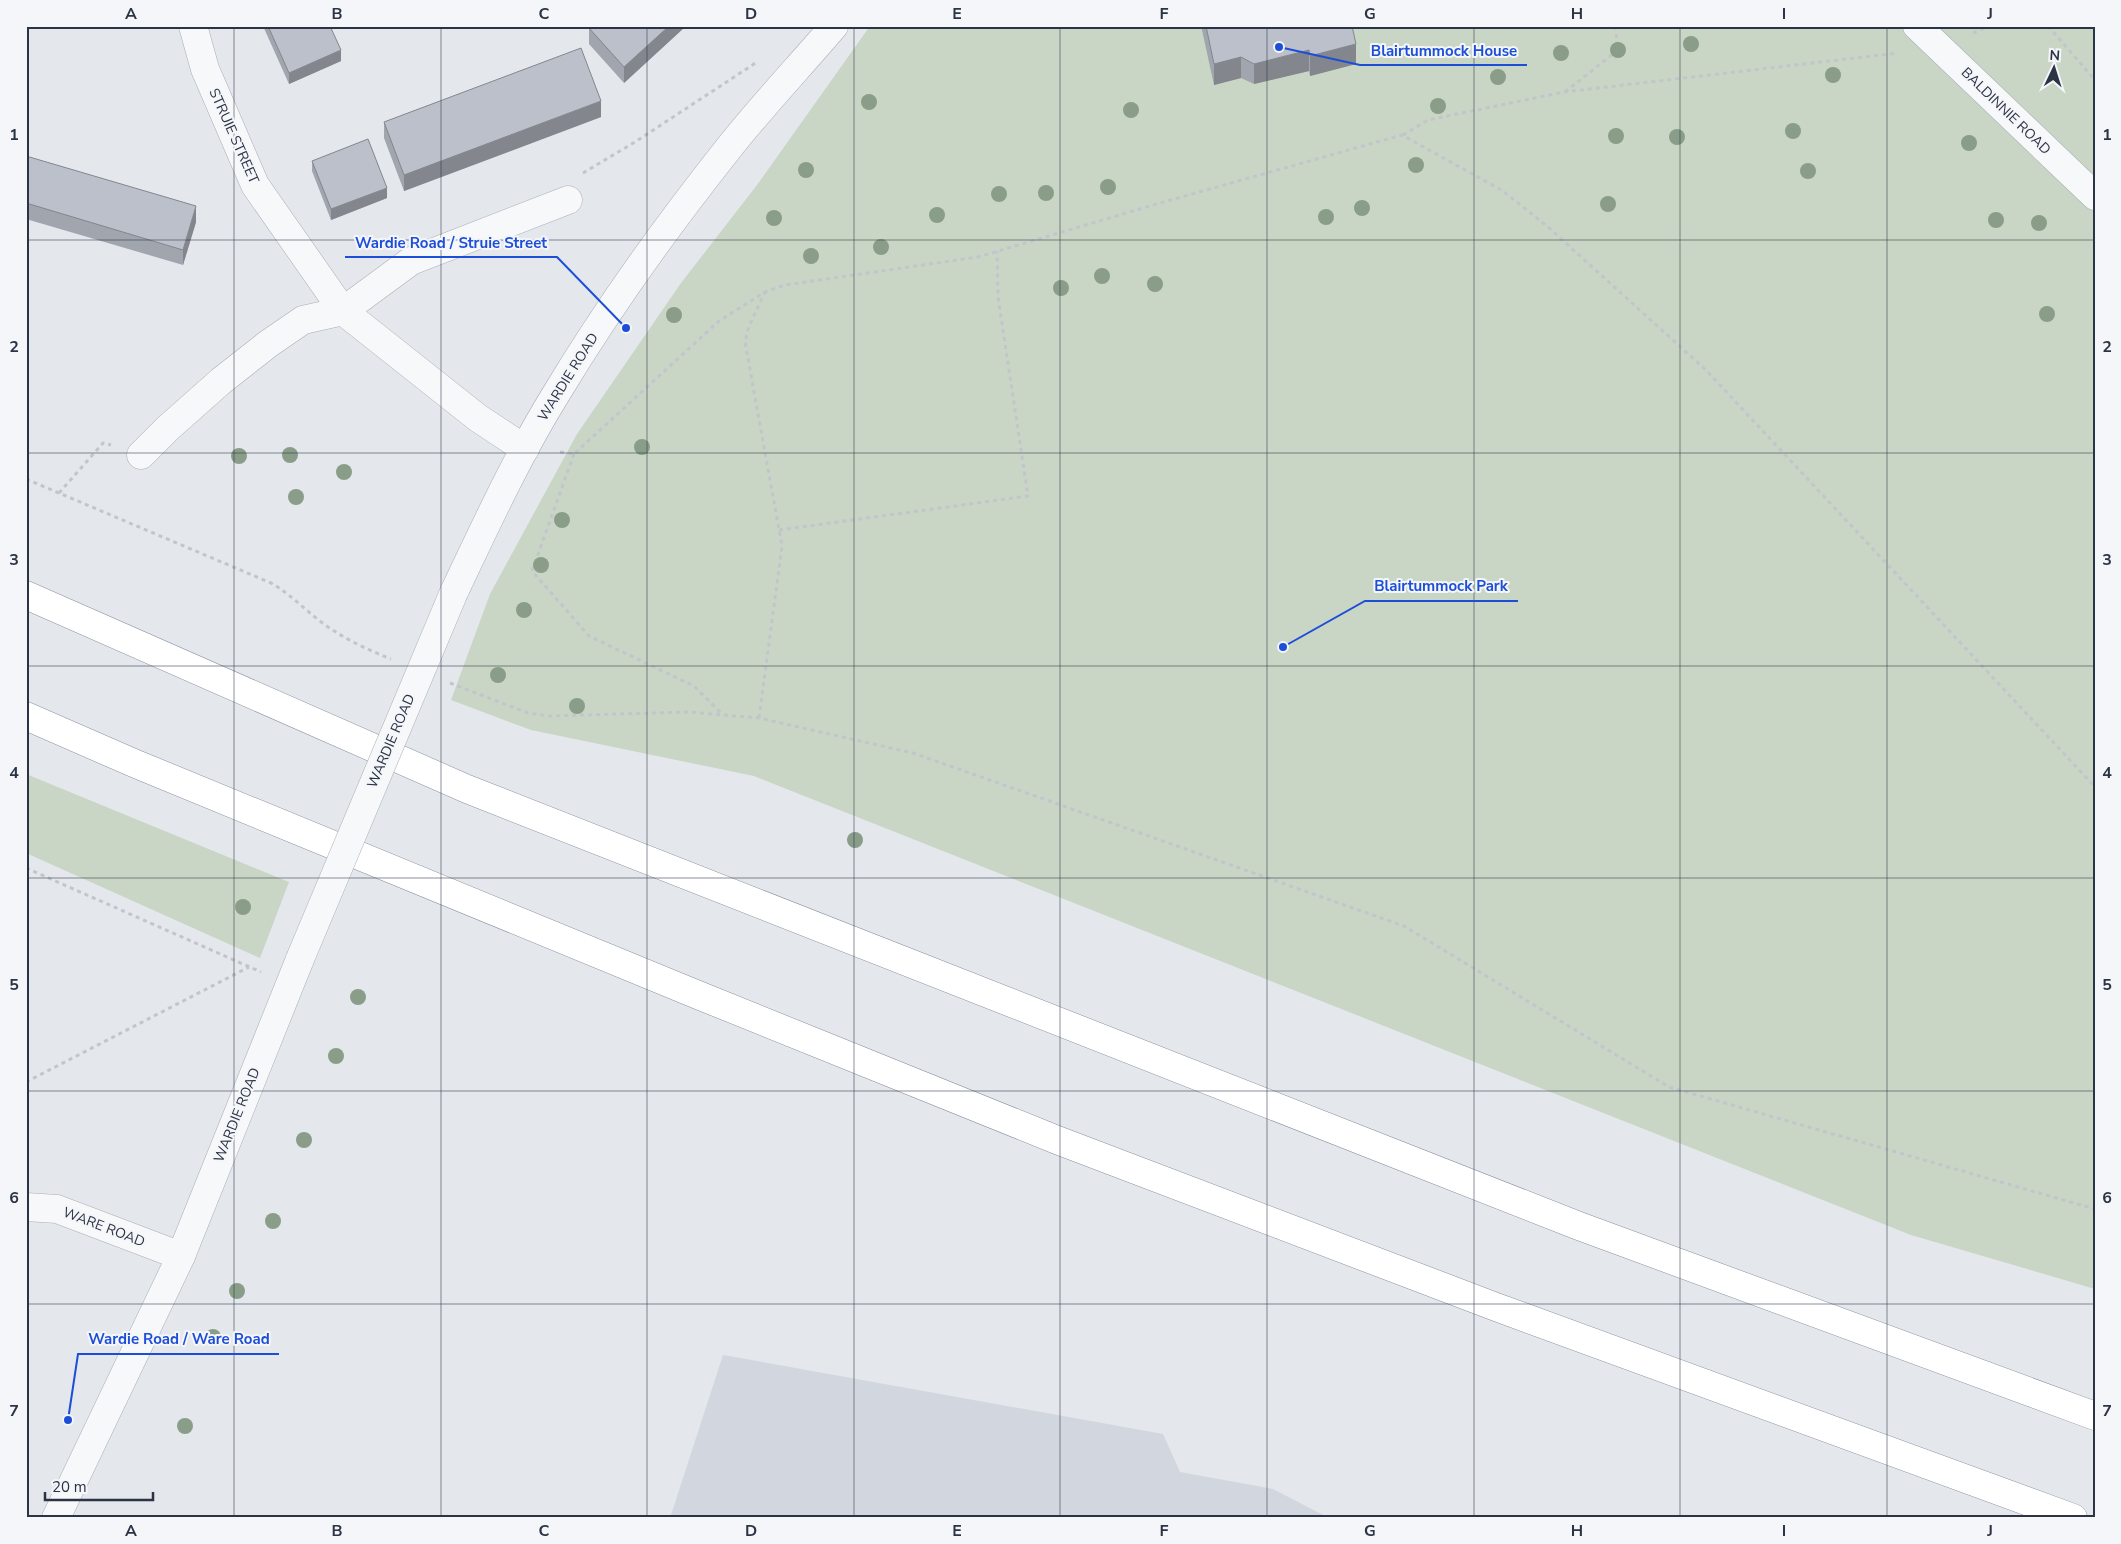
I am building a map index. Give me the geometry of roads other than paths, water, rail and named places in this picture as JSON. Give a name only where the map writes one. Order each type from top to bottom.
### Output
[{"type":"highway","points":[[26,595],[468,790],[1579,1226],[2095,1416]]},
{"type":"highway","points":[[26,716],[146,768],[689,992],[1067,1143],[1496,1307],[2073,1518]]},
{"type":"street","name":"STRUIE STREET","points":[[193,26],[205,69],[254,185],[343,311],[478,418],[525,449]]},
{"type":"street","name":"WARDIE ROAD","points":[[56,1518],[181,1256],[300,958],[454,592],[489,518],[525,449],[581,353],[629,282],[728,148],[834,26]]},
{"type":"street","name":"BALDINNIE ROAD","points":[[1917,26],[2095,196]]},
{"type":"street","points":[[141,455],[191,407],[268,344],[303,320],[343,311],[411,261],[568,200]]},
{"type":"street","name":"WARE ROAD","points":[[26,1207],[57,1209],[181,1256]]},
{"type":"place","name":"Blairtummock House","points":[[1279,47]]},
{"type":"place","name":"Wardie Road / Struie Street","points":[[626,328]]},
{"type":"place","name":"Blairtummock Park","points":[[1283,647]]},
{"type":"place","name":"Wardie Road / Ware Road","points":[[68,1420]]}]
